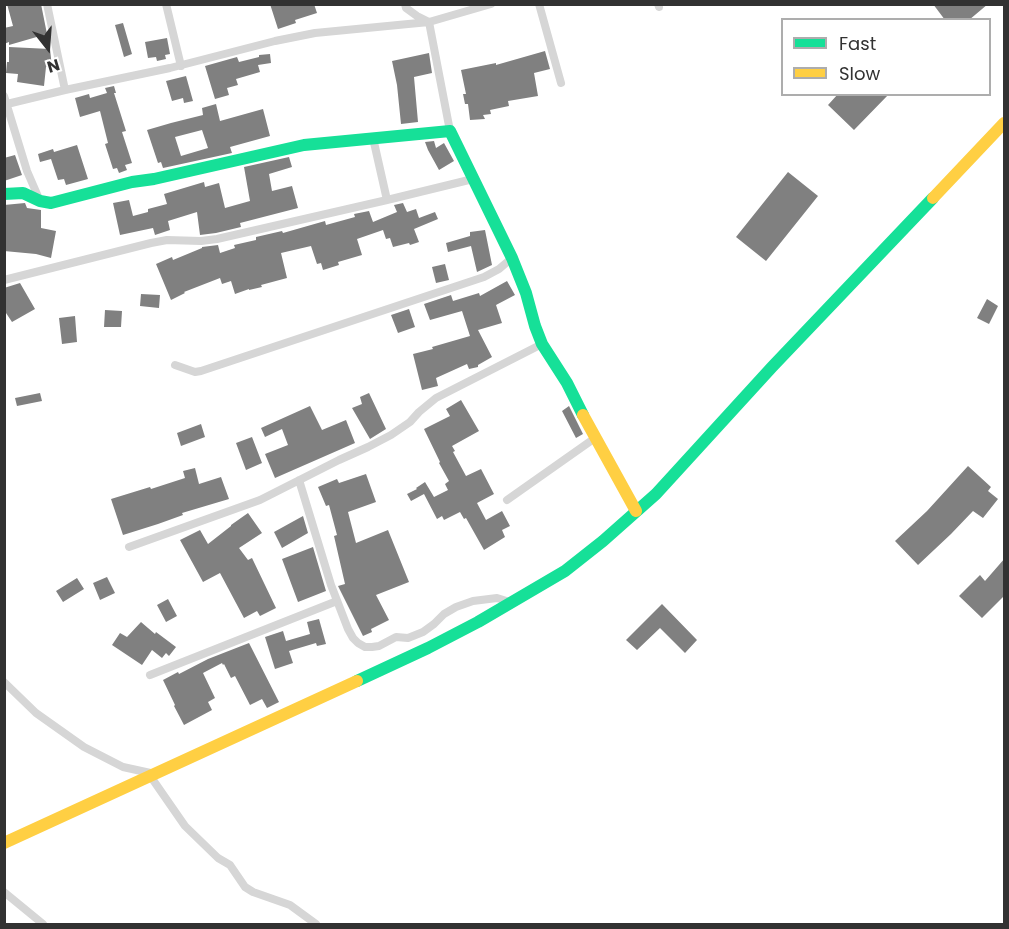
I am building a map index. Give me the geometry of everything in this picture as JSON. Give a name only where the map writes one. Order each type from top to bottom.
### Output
[{"type":"main road","points":[[4,843],[428,648],[513,603],[565,571],[656,494],[772,367],[1005,123]]},
{"type":"main road","points":[[4,194],[23,193],[40,201],[51,203],[132,182],[304,145],[450,131],[512,258],[542,344],[567,383],[636,511]]},
{"type":"street","points":[[47,4],[65,90]]},
{"type":"street","points":[[166,4],[181,66]]},
{"type":"street","points":[[405,4],[406,8],[429,22]]},
{"type":"street","points":[[40,201],[27,171],[6,100],[181,66],[315,33],[429,22],[491,4]]},
{"type":"street","points":[[539,4],[561,83]]},
{"type":"street","points":[[429,22],[450,131]]},
{"type":"street","points":[[373,138],[387,200]]},
{"type":"street","points":[[4,280],[151,243],[167,240],[217,239],[473,179]]},
{"type":"street","points":[[175,364],[195,372],[201,371],[484,277],[499,269],[512,258]]},
{"type":"street","points":[[129,547],[260,500],[391,435],[410,422],[436,398],[542,344]]},
{"type":"street","points":[[507,500],[595,438]]},
{"type":"street","points":[[298,480],[337,601],[348,629],[358,644],[372,647],[380,646],[396,638],[408,638],[423,632],[450,610],[472,601],[497,598],[513,603]]},
{"type":"street","points":[[150,675],[337,601]]},
{"type":"street","points":[[4,682],[36,713],[84,747],[123,767],[153,776],[185,826],[218,858],[230,865],[245,887],[290,905],[315,924]]},
{"type":"street","points":[[123,767],[128,787]]},
{"type":"street","points":[[4,892],[43,924]]},
{"type":"building","points":[[7,4],[41,4],[47,34],[9,45],[9,42],[4,44],[4,28],[13,26]]},
{"type":"building","points":[[270,4],[314,4],[317,13],[295,20],[296,23],[278,29]]},
{"type":"building","points":[[933,4],[988,4],[971,18],[944,18]]},
{"type":"building","points":[[123,23],[132,54],[124,57],[115,25]]},
{"type":"building","points":[[167,38],[170,54],[165,55],[166,59],[157,61],[156,57],[148,58],[145,42]]},
{"type":"building","points":[[9,47],[50,49],[52,67],[46,67],[44,86],[17,82],[18,74],[6,73]]},
{"type":"building","points":[[545,51],[550,69],[534,73],[538,96],[508,101],[509,106],[490,110],[491,114],[483,115],[485,119],[470,120],[468,104],[465,104],[463,94],[466,94],[461,70],[496,63],[496,65]]},
{"type":"building","points":[[429,53],[432,73],[414,77],[418,122],[401,124],[392,61]]},
{"type":"building","points":[[270,54],[271,63],[258,65],[260,72],[236,79],[238,85],[227,88],[229,95],[215,99],[205,66],[237,57],[239,62]]},
{"type":"building","points":[[186,76],[193,101],[184,103],[183,98],[172,101],[166,81]]},
{"type":"building","points":[[114,86],[116,93],[114,93],[126,131],[122,132],[132,163],[125,165],[127,170],[119,173],[117,168],[113,169],[105,144],[108,143],[100,111],[80,117],[75,98],[89,94],[90,98],[107,93],[105,88]]},
{"type":"building","points":[[836,96],[887,96],[854,130],[828,105]]},
{"type":"building","points":[[216,104],[220,121],[263,109],[270,136],[230,147],[232,153],[163,168],[161,162],[158,163],[147,130],[203,115],[202,108]],"holes":[[[202,130],[208,148],[181,156],[175,137]]]},
{"type":"building","points":[[434,141],[436,148],[444,143],[454,161],[439,170],[425,142]]},
{"type":"building","points":[[77,145],[88,179],[66,185],[64,179],[58,180],[51,159],[40,162],[38,154]]},
{"type":"building","points":[[15,155],[22,175],[4,181],[4,158]]},
{"type":"building","points":[[289,157],[292,167],[269,174],[272,191],[292,186],[298,208],[240,223],[241,227],[216,233],[200,235],[197,212],[168,221],[170,230],[155,235],[153,228],[120,235],[113,203],[129,200],[133,216],[167,204],[164,194],[204,182],[205,187],[219,183],[225,208],[250,201],[244,167]]},
{"type":"building","points":[[788,172],[818,196],[766,261],[736,237]]},
{"type":"building","points":[[25,203],[27,208],[41,210],[41,228],[56,231],[51,258],[4,251],[4,205]]},
{"type":"building","points":[[403,203],[407,212],[416,209],[419,218],[435,212],[438,219],[414,229],[419,242],[393,247],[390,238],[386,239],[383,230],[357,239],[362,255],[338,262],[339,265],[323,270],[321,263],[317,264],[311,246],[281,253],[287,278],[235,294],[231,281],[222,284],[220,278],[184,292],[171,300],[156,264],[172,257],[173,260],[202,247],[218,245],[220,253],[235,248],[234,245],[256,240],[256,237],[282,231],[283,233],[325,221],[326,225],[369,211],[373,222],[397,212],[394,205]]},
{"type":"building","points":[[485,230],[492,265],[477,272],[471,246],[448,252],[446,243],[470,236],[470,232]]},
{"type":"building","points":[[445,264],[449,280],[436,283],[432,267]]},
{"type":"building","points":[[507,281],[515,295],[496,305],[502,323],[478,330],[492,357],[478,367],[469,369],[467,364],[436,378],[438,386],[422,390],[413,354],[470,336],[462,311],[430,320],[424,304],[451,295],[453,301],[479,293],[480,296]]},
{"type":"building","points":[[20,283],[35,309],[12,322],[4,310],[4,288]]},
{"type":"building","points":[[141,294],[160,295],[159,308],[140,306]]},
{"type":"building","points":[[987,299],[998,306],[989,324],[977,318]]},
{"type":"building","points":[[409,309],[415,327],[398,333],[391,315]]},
{"type":"building","points":[[105,310],[122,311],[121,327],[104,327]]},
{"type":"building","points":[[75,316],[77,342],[62,344],[59,318]]},
{"type":"building","points":[[40,393],[42,401],[17,406],[15,398]]},
{"type":"building","points":[[369,393],[386,429],[370,439],[352,408],[362,404],[360,397]]},
{"type":"building","points":[[461,400],[479,431],[452,446],[455,451],[453,452],[466,476],[481,469],[494,494],[477,503],[486,520],[502,511],[510,526],[502,530],[505,537],[484,550],[466,518],[464,519],[460,512],[444,520],[442,516],[437,519],[424,494],[411,501],[407,494],[425,482],[434,497],[448,490],[445,484],[449,481],[424,429],[450,416],[446,409]]},
{"type":"building","points":[[310,406],[322,430],[346,420],[355,443],[275,478],[265,454],[288,445],[282,429],[265,437],[261,428]]},
{"type":"building","points":[[569,406],[583,434],[576,438],[562,411]]},
{"type":"building","points":[[201,424],[205,437],[181,446],[177,433]]},
{"type":"building","points":[[252,437],[262,463],[246,470],[236,443]]},
{"type":"building","points":[[968,466],[991,487],[988,491],[998,499],[983,518],[973,511],[918,565],[895,541],[927,511]]},
{"type":"building","points":[[195,468],[199,484],[221,477],[229,499],[182,513],[183,515],[123,535],[111,499],[185,478],[183,471]]},
{"type":"building","points":[[366,474],[376,502],[348,512],[356,543],[388,530],[409,582],[376,595],[389,620],[363,636],[338,586],[345,584],[334,536],[337,535],[329,505],[326,506],[318,487],[337,479],[339,483]]},
{"type":"building","points":[[248,513],[262,533],[239,548],[248,560],[252,558],[276,608],[260,616],[257,611],[244,618],[220,573],[203,582],[180,540],[200,530],[208,544]]},
{"type":"building","points":[[303,516],[308,533],[282,548],[274,532]]},
{"type":"building","points":[[313,547],[326,591],[298,602],[282,559]]},
{"type":"building","points":[[1005,558],[1005,595],[982,618],[959,596],[980,575],[985,581]]},
{"type":"building","points":[[107,577],[115,593],[100,600],[93,583]]},
{"type":"building","points":[[77,578],[84,589],[63,602],[56,591]]},
{"type":"building","points":[[168,599],[177,616],[166,622],[157,605]]},
{"type":"building","points":[[662,604],[697,640],[685,653],[660,628],[637,650],[626,640]]},
{"type":"building","points":[[319,619],[326,644],[317,646],[316,643],[289,651],[293,663],[275,669],[265,637],[283,631],[286,641],[310,634],[307,622]]},
{"type":"building","points":[[141,622],[176,647],[169,656],[166,653],[162,658],[152,650],[142,665],[112,645],[120,633],[127,637]]},
{"type":"building","points":[[249,643],[279,702],[267,708],[262,699],[250,705],[235,676],[231,678],[222,663],[203,673],[215,698],[208,702],[212,710],[184,725],[163,680]]},
{"type":"traffic: fast","points":[[4,194],[23,193],[40,201],[51,203],[132,182],[304,145],[450,131],[512,258],[542,344],[567,383],[583,415]]},
{"type":"traffic: fast","points":[[357,681],[478,622],[565,571],[603,541],[656,494],[772,367],[933,198]]},
{"type":"traffic: slow","points":[[933,198],[1004,123]]},
{"type":"traffic: slow","points":[[583,415],[636,511]]},
{"type":"traffic: slow","points":[[4,843],[357,681]]}]
